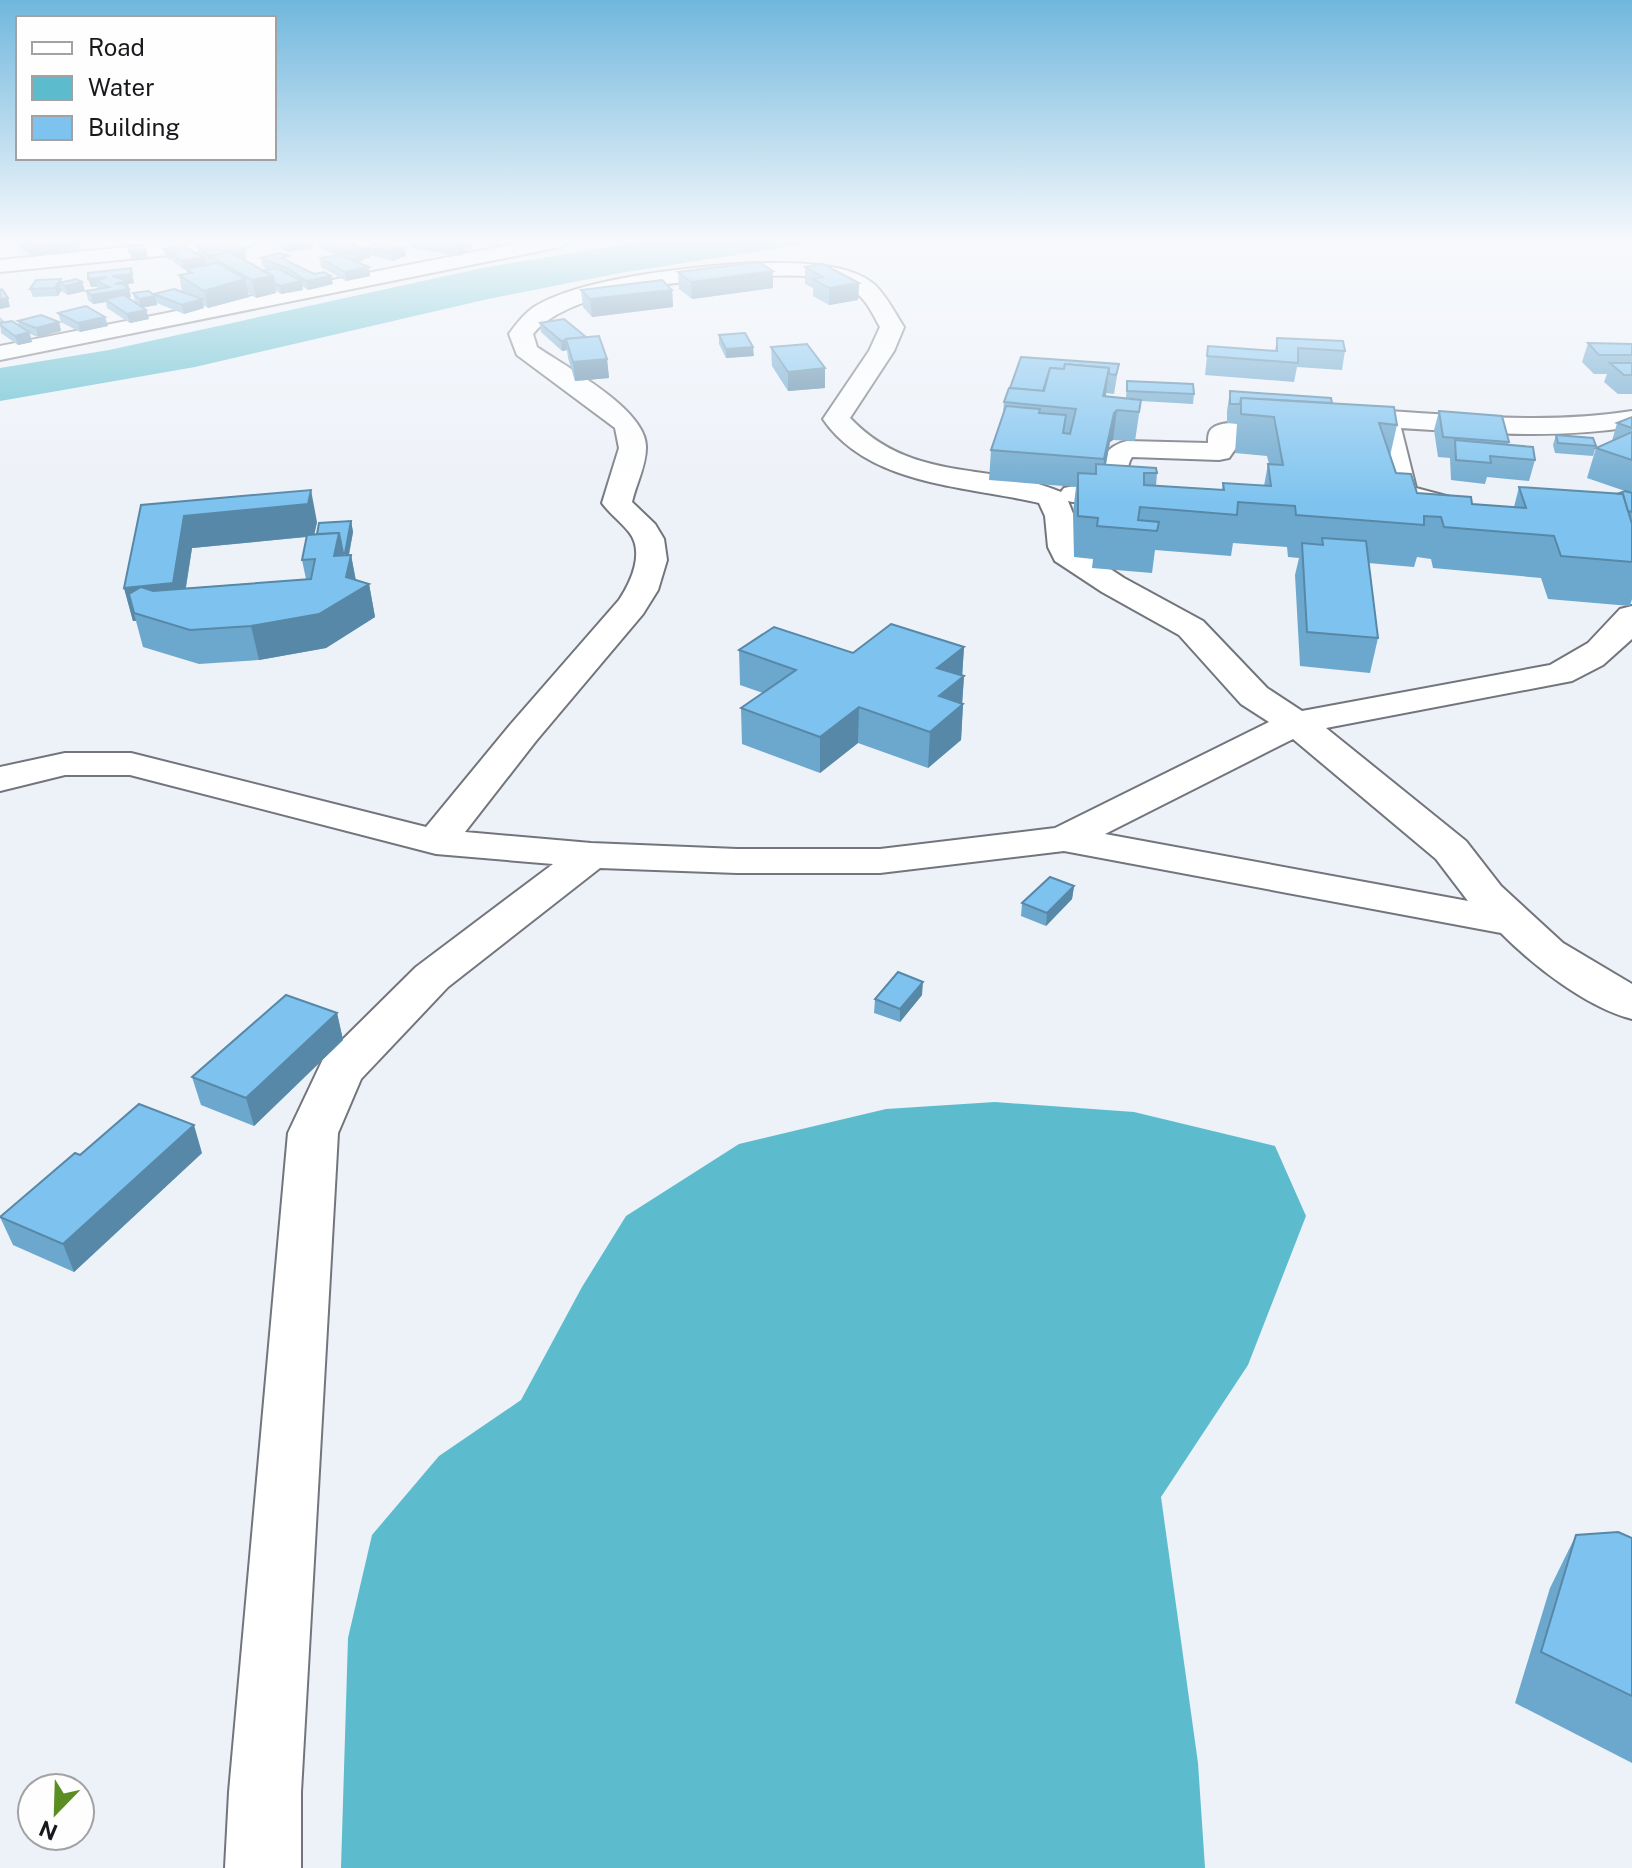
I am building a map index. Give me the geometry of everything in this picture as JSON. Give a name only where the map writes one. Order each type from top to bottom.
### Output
[{"type":"street","points":[[0,353],[124,328]]},
{"type":"street","points":[[436,842],[542,710],[638,599],[649,575],[650,553],[644,531],[617,503],[620,480],[635,443],[631,428],[526,350],[521,334],[525,328]]},
{"type":"street","points":[[892,328],[887,343],[845,397],[836,419],[843,429],[870,448],[919,470],[1049,497],[1098,492],[1108,488],[1112,484],[1113,463],[1120,452],[1127,449],[1219,452],[1222,433],[1228,431],[1325,436]]},
{"type":"street","points":[[1467,510],[1403,493],[1385,422],[1396,418],[1538,428],[1588,426],[1632,419]]},
{"type":"street","points":[[1356,438],[1388,440]]},
{"type":"street","points":[[1049,497],[1055,501],[1059,513],[1062,546],[1066,554],[1113,585],[1191,628],[1254,696],[1296,723],[1451,850],[1512,922],[1547,953],[1632,1004]]},
{"type":"street","points":[[1064,839],[1296,723],[1560,674],[1584,664],[1599,653],[1623,630],[1632,616]]},
{"type":"street","points":[[0,779],[69,762],[102,760],[131,764],[436,842],[591,855],[737,861],[880,861],[1064,839],[1512,922]]},
{"type":"street","points":[[263,1868],[265,1792],[313,1133],[340,1071],[432,977],[591,855]]},
{"type":"water","points":[[208,328],[362,328],[195,367],[0,401],[0,368],[109,350]]},
{"type":"water","points":[[995,1102],[1134,1112],[1275,1146],[1306,1216],[1248,1365],[1161,1497],[1198,1763],[1205,1868],[341,1868],[348,1638],[372,1535],[439,1456],[521,1400],[582,1287],[626,1216],[739,1144],[886,1109]]},
{"type":"building","points":[[4,328],[23,328],[29,332],[15,336]]},
{"type":"building","points":[[546,328],[575,328],[586,337],[566,339],[561,341]]},
{"type":"building","points":[[745,333],[753,347],[726,349],[719,335]]},
{"type":"building","points":[[599,336],[607,359],[573,362],[566,339]]},
{"type":"building","points":[[1277,338],[1343,341],[1345,351],[1298,348],[1298,363],[1207,356],[1208,346],[1277,351]]},
{"type":"building","points":[[1588,343],[1632,344],[1632,355],[1599,355]]},
{"type":"building","points":[[807,344],[825,368],[788,372],[771,347]]},
{"type":"building","points":[[1021,357],[1119,364],[1116,375],[1109,374],[1109,368],[1065,364],[1064,369],[1050,368],[1043,391],[1010,388]]},
{"type":"building","points":[[1610,363],[1632,363],[1632,375],[1624,375]]},
{"type":"building","points":[[1065,364],[1109,368],[1103,396],[1141,400],[1139,412],[1117,410],[1114,413],[1104,459],[991,450],[1006,406],[1066,415],[1063,433],[1070,434],[1076,409],[1004,402],[1009,388],[1044,391],[1050,368],[1064,369]]},
{"type":"building","points":[[1127,381],[1193,384],[1194,394],[1127,391]]},
{"type":"building","points":[[1230,391],[1331,398],[1332,403],[1241,398],[1240,404],[1230,404]]},
{"type":"building","points":[[1241,398],[1394,407],[1397,425],[1379,423],[1396,473],[1411,474],[1417,493],[1471,497],[1472,504],[1526,508],[1519,487],[1623,494],[1632,524],[1632,562],[1561,556],[1554,536],[1444,527],[1441,517],[1424,516],[1424,525],[1296,515],[1295,506],[1238,502],[1237,515],[1140,507],[1138,520],[1159,522],[1157,531],[1097,526],[1098,518],[1078,516],[1078,473],[1096,474],[1096,464],[1156,468],[1157,473],[1144,473],[1144,485],[1224,490],[1223,483],[1271,486],[1268,464],[1283,465],[1274,417],[1241,414]]},
{"type":"building","points":[[1439,411],[1502,416],[1509,442],[1443,437]]},
{"type":"building","points":[[1632,417],[1632,428],[1617,423]]},
{"type":"building","points":[[1632,432],[1632,460],[1596,448]]},
{"type":"building","points":[[1556,435],[1593,438],[1596,446],[1558,443]]},
{"type":"building","points":[[1455,440],[1533,447],[1535,460],[1490,456],[1491,463],[1456,460]]},
{"type":"building","points":[[311,490],[308,504],[184,516],[173,583],[124,588],[141,505]]},
{"type":"building","points":[[1625,491],[1632,493],[1632,512],[1628,511],[1623,494],[1617,494]]},
{"type":"building","points":[[351,521],[345,553],[339,533],[317,534],[319,523]]},
{"type":"building","points":[[339,533],[334,556],[351,555],[346,577],[369,584],[319,614],[251,626],[190,630],[134,613],[129,594],[141,587],[153,591],[311,579],[315,559],[302,560],[307,535]]},
{"type":"building","points":[[1322,538],[1366,541],[1378,638],[1307,632],[1302,543],[1323,545]]},
{"type":"building","points":[[891,624],[964,647],[937,668],[964,676],[939,696],[963,704],[930,732],[859,707],[820,737],[741,708],[796,670],[739,650],[774,627],[853,653]]},
{"type":"building","points":[[1050,877],[1074,886],[1047,913],[1022,903]]},
{"type":"building","points":[[898,972],[923,982],[900,1009],[875,999]]},
{"type":"building","points":[[286,995],[337,1013],[246,1098],[192,1077]]},
{"type":"building","points":[[139,1104],[194,1125],[63,1244],[0,1217],[75,1153],[80,1155]]},
{"type":"building","points":[[1618,1532],[1632,1538],[1632,1696],[1541,1652],[1576,1535]]}]
